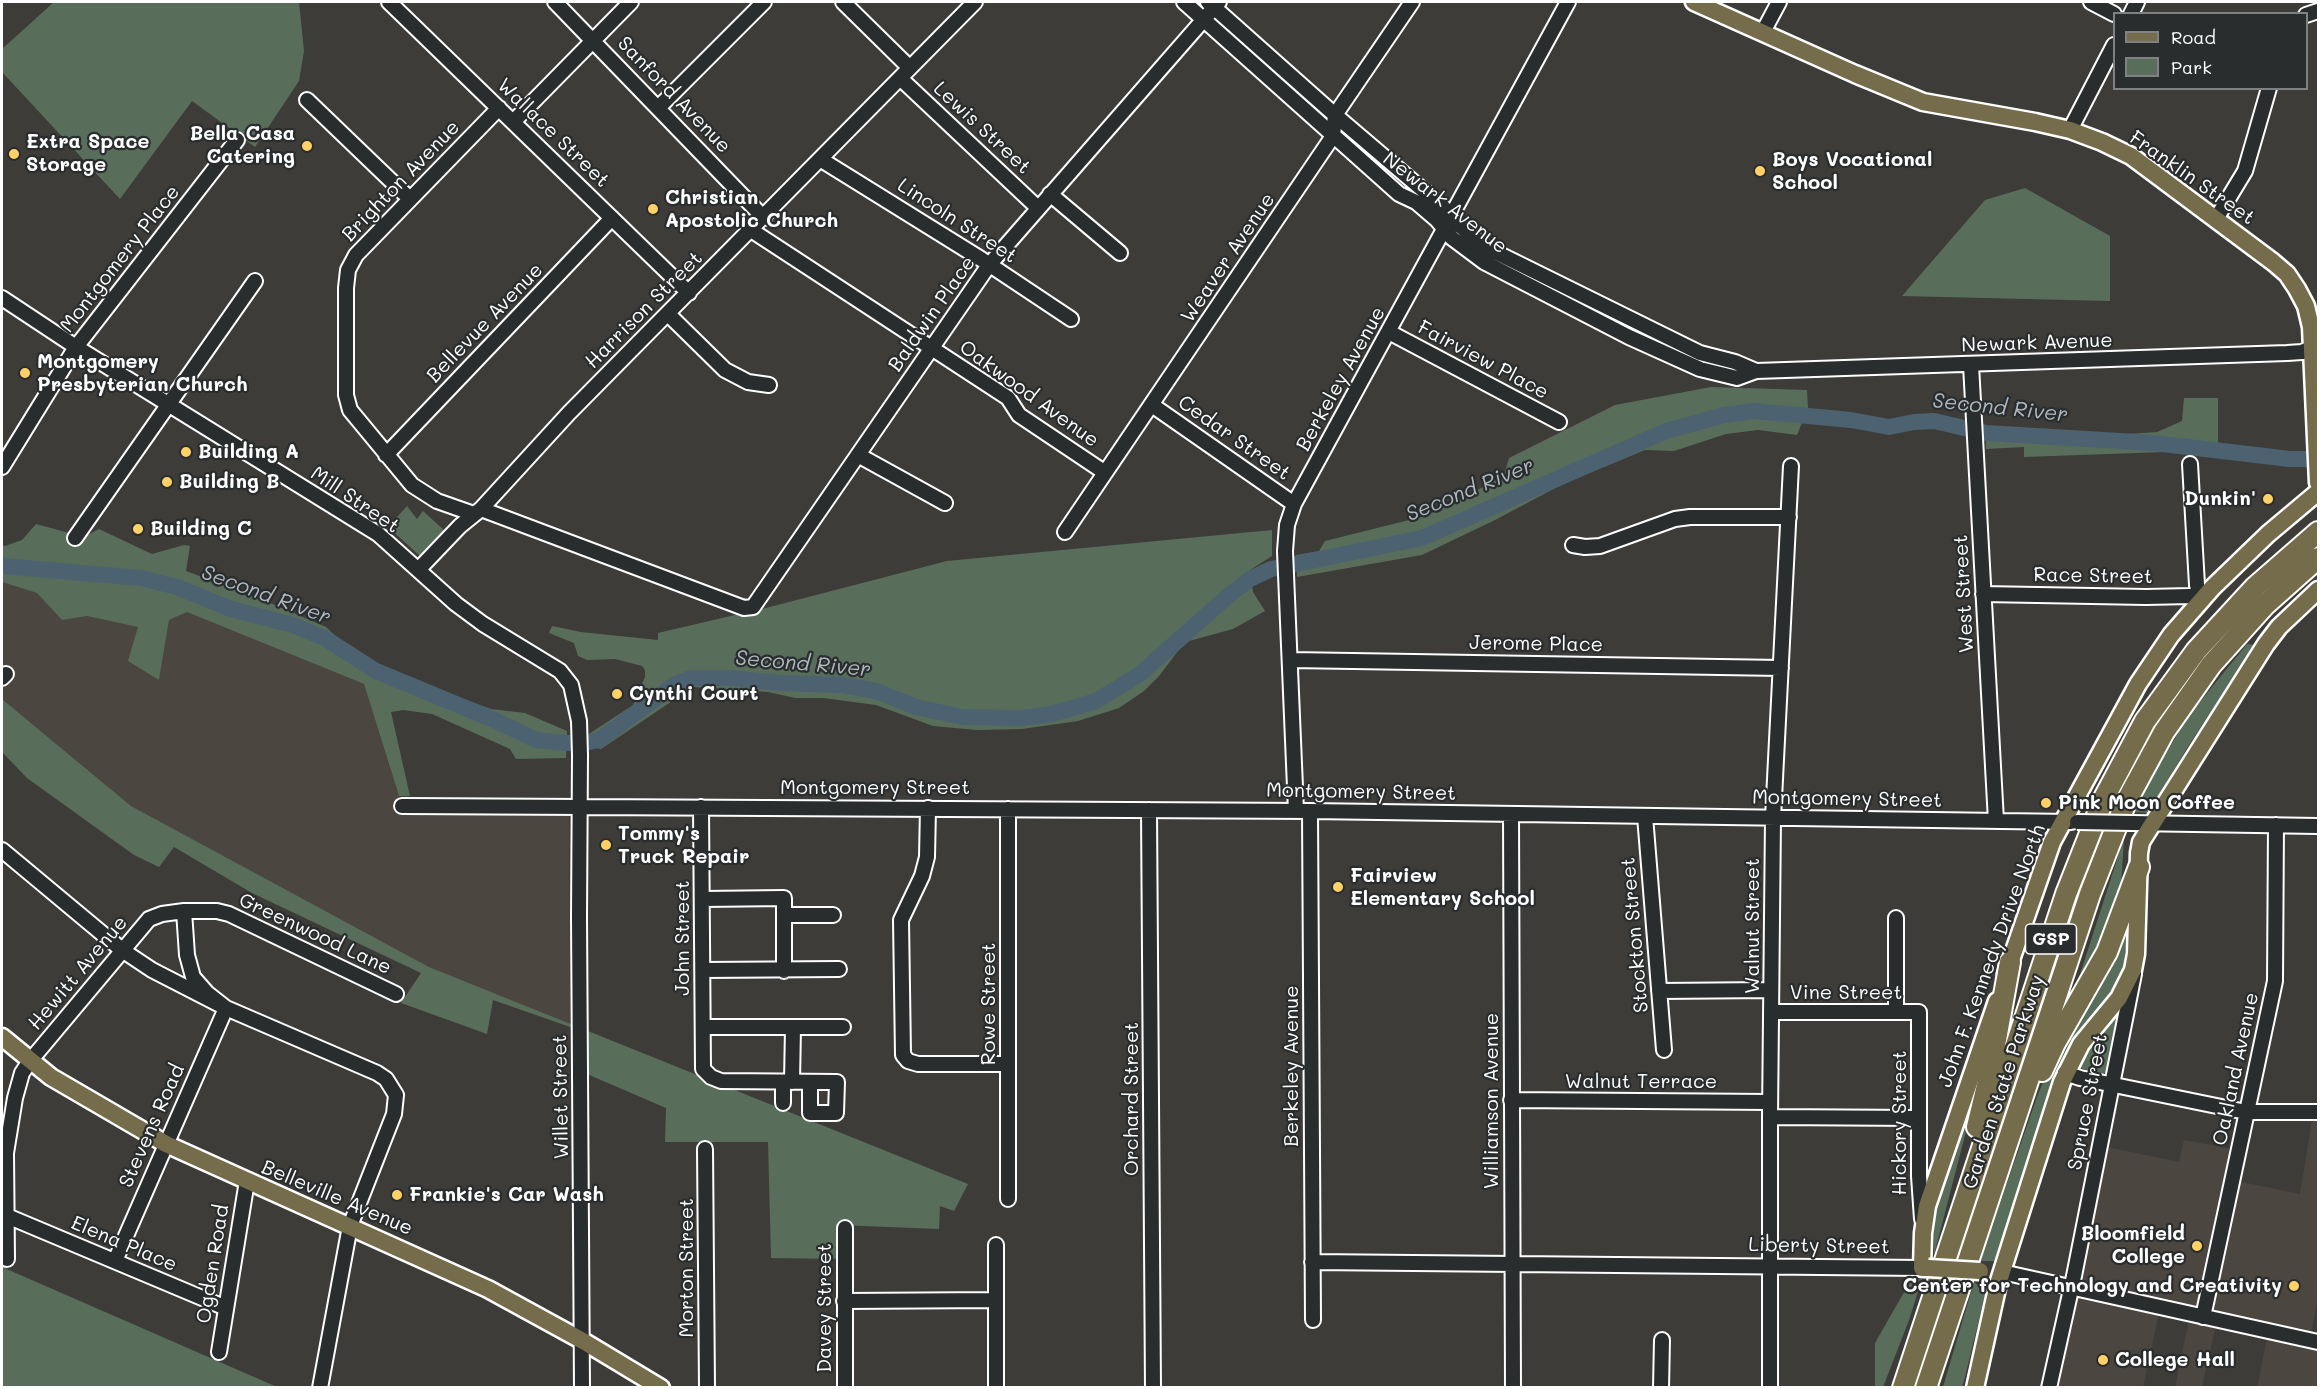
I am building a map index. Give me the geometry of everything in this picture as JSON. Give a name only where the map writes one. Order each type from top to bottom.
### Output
[{"type":"highway","name":"Garden State Parkway","points":[[1903,1388],[1931,1269],[2060,911],[2104,798],[2145,721],[2174,678],[2230,611],[2300,546],[2319,532]]},
{"type":"highway","name":"Garden State Parkway","points":[[1926,1388],[2090,894],[2133,787],[2173,718],[2211,665],[2265,605],[2312,563]]},
{"type":"highway","points":[[1962,1281],[2046,1062],[2108,952],[2139,867]]},
{"type":"highway","points":[[1931,1269],[1990,1073],[2010,962]]},
{"type":"main road","name":"Franklin Street","points":[[1694,2],[1923,102],[2070,130],[2102,141],[2131,156],[2273,262],[2292,282],[2306,306],[2316,346],[2319,483]]},
{"type":"main road","name":"John F. Kennedy Drive North","points":[[1931,1269],[1923,1233],[1929,1198],[2048,851],[2069,822],[2134,690],[2171,635],[2201,599],[2259,542],[2319,492]]},
{"type":"main road","name":"Spruce Street","points":[[2136,954],[2140,847],[2151,824],[2266,644],[2279,627],[2319,591]]},
{"type":"main road","points":[[1975,1388],[2002,1272],[2065,1073],[2081,1044],[2124,991],[2136,954]]},
{"type":"main road","name":"Belleville Avenue","points":[[2,1037],[30,1061],[166,1144],[488,1289],[583,1341],[661,1388]]},
{"type":"main road","name":"Liberty Street","points":[[1931,1269],[2002,1272]]},
{"type":"street","name":"Wallace Street","points":[[389,2],[689,293]]},
{"type":"street","name":"Sanford Avenue","points":[[555,2],[595,40],[764,218]]},
{"type":"street","points":[[513,122],[631,2]]},
{"type":"street","points":[[659,107],[764,2]]},
{"type":"street","name":"Lewis Street","points":[[843,2],[905,73],[1038,208]]},
{"type":"street","name":"Harrison Street","points":[[418,570],[975,2]]},
{"type":"street","name":"Newark Avenue","points":[[1184,2],[1399,194],[1416,202],[1452,238],[1484,262],[1649,346],[1700,369],[1737,378],[1756,371],[2287,353],[2302,352],[2316,346]]},
{"type":"street","points":[[1334,136],[1335,115],[1412,2]]},
{"type":"street","name":"Berkeley Avenue","points":[[1313,1320],[1303,811],[1286,577],[1287,525],[1294,504],[1568,2]]},
{"type":"street","points":[[1763,32],[1779,2]]},
{"type":"street","points":[[2091,2],[2113,13]]},
{"type":"street","name":"Newark Avenue","points":[[1213,3],[1335,115],[1443,207],[1483,246],[1700,353],[1736,362],[1756,371]]},
{"type":"street","name":"Baldwin Place","points":[[679,584],[744,608],[753,607],[989,265],[1202,20],[1213,3]]},
{"type":"street","points":[[2070,130],[2113,49]]},
{"type":"street","points":[[2216,219],[2245,171],[2268,90]]},
{"type":"street","points":[[307,100],[410,199]]},
{"type":"street","name":"Brighton Avenue","points":[[499,108],[356,255],[348,270],[346,395],[350,410],[412,485],[424,494],[679,584]]},
{"type":"street","name":"Weaver Avenue","points":[[1065,532],[1334,136]]},
{"type":"street","name":"Montgomery Place","points":[[2,467],[76,347],[237,140]]},
{"type":"street","name":"Lincoln Street","points":[[820,159],[1071,319]]},
{"type":"street","points":[[1050,194],[1120,253]]},
{"type":"street","name":"Bellevue Avenue","points":[[386,455],[612,218]]},
{"type":"street","name":"Oakwood Avenue","points":[[751,230],[1008,398],[1019,415],[1104,472]]},
{"type":"street","points":[[75,538],[255,281]]},
{"type":"street","name":"Mill Street","points":[[2,298],[76,347],[378,534],[456,604],[483,624],[560,671],[571,685],[576,703],[580,755],[579,806]]},
{"type":"street","points":[[668,314],[725,370],[748,382],[769,385]]},
{"type":"street","name":"Fairview Place","points":[[1389,332],[1559,422]]},
{"type":"street","name":"West Street","points":[[1971,365],[1996,821]]},
{"type":"street","name":"Cedar Street","points":[[1152,405],[1294,504]]},
{"type":"street","points":[[858,455],[945,503]]},
{"type":"street","points":[[2190,464],[2197,585],[2201,599]]},
{"type":"street","name":"Walnut Street","points":[[1770,1388],[1773,818],[1791,466]]},
{"type":"street","points":[[1573,545],[1585,548],[1600,546],[1682,518],[1788,517]]},
{"type":"street","name":"Race Street","points":[[1983,594],[2190,596],[2201,599]]},
{"type":"street","name":"Jerome Place","points":[[1291,660],[1781,668]]},
{"type":"street","name":"Montgomery Street","points":[[402,806],[1303,811],[2319,826]]},
{"type":"street","name":"Willet Street","points":[[579,806],[582,1388]]},
{"type":"street","name":"John Street","points":[[701,807],[703,1069],[711,1077],[721,1081],[788,1082]]},
{"type":"street","points":[[928,808],[927,857],[922,876],[901,920],[903,1055],[908,1061],[918,1064],[1008,1064]]},
{"type":"street","name":"Rowe Street","points":[[1008,809],[1008,1199]]},
{"type":"street","name":"Orchard Street","points":[[1149,810],[1153,1388]]},
{"type":"street","name":"Williamson Avenue","points":[[1511,814],[1513,1388]]},
{"type":"street","name":"Stockton Street","points":[[1645,816],[1664,1050]]},
{"type":"street","name":"Oakland Avenue","points":[[2203,1317],[2275,981],[2276,825]]},
{"type":"street","points":[[3,855],[122,950],[152,970],[226,1008],[377,1072],[392,1087],[396,1095],[394,1114],[350,1226],[320,1388]]},
{"type":"street","points":[[703,899],[784,898],[784,970]]},
{"type":"street","points":[[184,911],[187,955],[193,977],[207,993],[226,1008]]},
{"type":"street","name":"Hewitt Avenue","points":[[7,1259],[8,1136],[18,1086],[30,1061],[149,919],[162,914],[184,911],[217,911]]},
{"type":"street","name":"Greenwood Lane","points":[[217,911],[229,914],[396,994]]},
{"type":"street","points":[[784,915],[833,915]]},
{"type":"street","points":[[1896,918],[1896,1012]]},
{"type":"street","name":"Spruce Street","points":[[2049,1388],[2072,1288],[2132,990],[2136,954]]},
{"type":"street","points":[[703,970],[839,969]]},
{"type":"street","points":[[1659,991],[1772,990]]},
{"type":"street","name":"Stevens Road","points":[[115,1261],[226,1008]]},
{"type":"street","name":"Vine Street","points":[[1772,1012],[1919,1012]]},
{"type":"street","name":"Hickory Street","points":[[1919,1012],[1919,1186],[1923,1233]]},
{"type":"street","points":[[703,1027],[843,1027]]},
{"type":"street","points":[[783,1103],[788,1082],[793,1028]]},
{"type":"street","points":[[2065,1073],[2112,1085],[2246,1112],[2319,1112]]},
{"type":"street","points":[[788,1082],[810,1082]]},
{"type":"street","name":"Walnut Terrace","points":[[1511,1100],[1770,1102]]},
{"type":"street","points":[[1770,1117],[1919,1118]]},
{"type":"street","name":"Morton Street","points":[[705,1149],[707,1388]]},
{"type":"street","name":"Ogden Road","points":[[219,1352],[247,1181]]},
{"type":"street","name":"Elena Place","points":[[7,1216],[226,1308]]},
{"type":"street","name":"Davey Street","points":[[845,1227],[845,1388]]},
{"type":"street","points":[[996,1245],[996,1388]]},
{"type":"street","name":"Liberty Street","points":[[1312,1262],[1931,1269]]},
{"type":"street","name":"Liberty Street","points":[[2002,1272],[2319,1342]]},
{"type":"street","points":[[844,1301],[996,1300]]},
{"type":"street","points":[[1661,1388],[1662,1340]]},
{"type":"shaded area","points":[[2,582],[37,593],[62,620],[87,616],[139,627],[159,680],[169,620],[187,612],[364,684],[403,810],[567,813],[569,816],[570,1024],[429,967],[131,806],[2,699]]},
{"type":"shaded area","name":"Bloomfield College","points":[[2313,1114],[2318,1114],[2318,1298],[2310,1338],[2217,1320],[2202,1387],[2175,1387],[2190,1315],[2160,1308],[2143,1387],[2046,1388],[2098,1145],[2179,1162],[2184,1140],[2238,1150],[2232,1180],[2300,1194]]},
{"type":"shaded area","points":[[2268,1333],[2318,1344],[2318,1387],[2257,1388]]},
{"type":"green space","points":[[54,2],[299,2],[304,51],[299,81],[255,147],[192,101],[120,199],[2,72],[2,49]]},
{"type":"green space","points":[[2025,188],[2110,236],[2110,301],[1902,296],[1985,200]]},
{"type":"green space","points":[[1711,387],[1807,390],[1808,408],[1797,435],[1758,430],[1726,434],[1674,451],[1645,450],[1563,484],[1422,555],[1297,577],[1296,555],[1319,551],[1325,541],[1425,516],[1462,499],[1504,475],[1509,458],[1615,405]]},
{"type":"green space","points":[[2184,398],[2218,398],[2218,443],[2165,452],[2024,457],[2024,447],[1986,449],[1986,433],[2071,438],[2157,432],[2182,421]]},
{"type":"green space","points":[[407,506],[417,519],[423,511],[445,531],[421,555],[388,527]]},
{"type":"green space","points":[[36,524],[84,537],[99,529],[152,554],[184,545],[190,546],[186,571],[259,598],[326,627],[344,644],[388,669],[426,685],[491,709],[525,713],[567,731],[566,758],[516,759],[510,749],[432,714],[403,710],[391,712],[410,796],[399,796],[364,684],[187,612],[169,620],[159,680],[128,661],[138,627],[87,616],[62,620],[37,593],[2,582],[2,545],[22,540]]},
{"type":"green space","points":[[1272,530],[1272,556],[1250,570],[1253,592],[1265,611],[1233,629],[1189,641],[1144,691],[1119,708],[1078,721],[1022,729],[977,730],[933,726],[876,705],[823,698],[795,698],[768,692],[693,687],[601,749],[590,747],[589,734],[633,705],[645,677],[645,670],[642,666],[615,659],[587,660],[578,656],[574,643],[549,633],[552,626],[581,632],[658,640],[658,633],[739,614],[746,616],[762,609],[947,561]]},
{"type":"green space","points":[[2247,644],[2255,645],[2187,748],[2148,813],[2130,812],[2190,714]]},
{"type":"green space","points":[[2,699],[131,806],[429,967],[968,1184],[954,1211],[940,1206],[939,1229],[838,1225],[839,1259],[771,1258],[768,1142],[665,1142],[666,1108],[580,1071],[573,1028],[493,1000],[487,1034],[401,1003],[421,973],[252,893],[174,847],[159,867],[134,855],[27,778],[2,752]]},
{"type":"green space","points":[[2124,838],[2121,888],[2108,937],[2073,996]]},
{"type":"green space","points":[[2129,907],[2124,969],[2101,1008],[2065,1053],[2038,1125],[1995,1261],[1980,1261],[2038,1094],[2060,1044]]},
{"type":"green space","points":[[2122,1007],[2109,1071],[2102,1074],[2076,1067],[2076,1062]]},
{"type":"green space","points":[[1985,1058],[1934,1255],[1932,1218]]},
{"type":"green space","points":[[2,1267],[277,1387],[2,1387]]},
{"type":"green space","points":[[1922,1279],[1883,1387],[1875,1387],[1875,1343],[1911,1280]]},
{"type":"green space","points":[[1974,1282],[1986,1291],[1965,1377],[1962,1387],[1943,1387]]},
{"type":"waterway","name":"Second River","points":[[589,742],[599,740],[674,685],[691,678],[731,678],[779,683],[842,685],[876,691],[916,707],[962,717],[1021,718],[1052,714],[1096,701],[1140,674],[1228,596],[1250,579],[1271,569],[1422,538],[1666,431],[1724,415],[1754,411],[1851,420],[1889,427],[1934,421],[1986,433],[2154,443],[2290,459],[2318,459]]},
{"type":"waterway","name":"Second River","points":[[2,566],[141,578],[177,587],[231,609],[293,625],[326,639],[376,671],[492,719],[536,740],[568,743]]},
{"type":"place","name":"Bella Casa Catering","points":[[307,146]]},
{"type":"place","name":"Extra Space Storage","points":[[14,154]]},
{"type":"place","name":"Boys Vocational School","points":[[1760,171]]},
{"type":"place","name":"Christian Apostolic Church","points":[[653,209]]},
{"type":"place","name":"Montgomery Presbyterian Church","points":[[25,373]]},
{"type":"place","name":"Building A","points":[[186,452]]},
{"type":"place","name":"Building B","points":[[167,482]]},
{"type":"place","name":"Dunkin'","points":[[2268,499]]},
{"type":"place","name":"Building C","points":[[138,529]]},
{"type":"place","name":"Cynthi Court","points":[[617,694]]},
{"type":"place","name":"Pink Moon Coffee","points":[[2046,803]]},
{"type":"place","name":"Tommy's Truck Repair","points":[[606,845]]},
{"type":"place","name":"Fairview Elementary School","points":[[1338,887]]},
{"type":"place","name":"Frankie's Car Wash","points":[[397,1195]]},
{"type":"place","name":"Bloomfield College","points":[[2197,1246]]},
{"type":"place","name":"Center for Technology and Creativity","points":[[2294,1286]]},
{"type":"place","name":"College Hall","points":[[2103,1360]]}]
